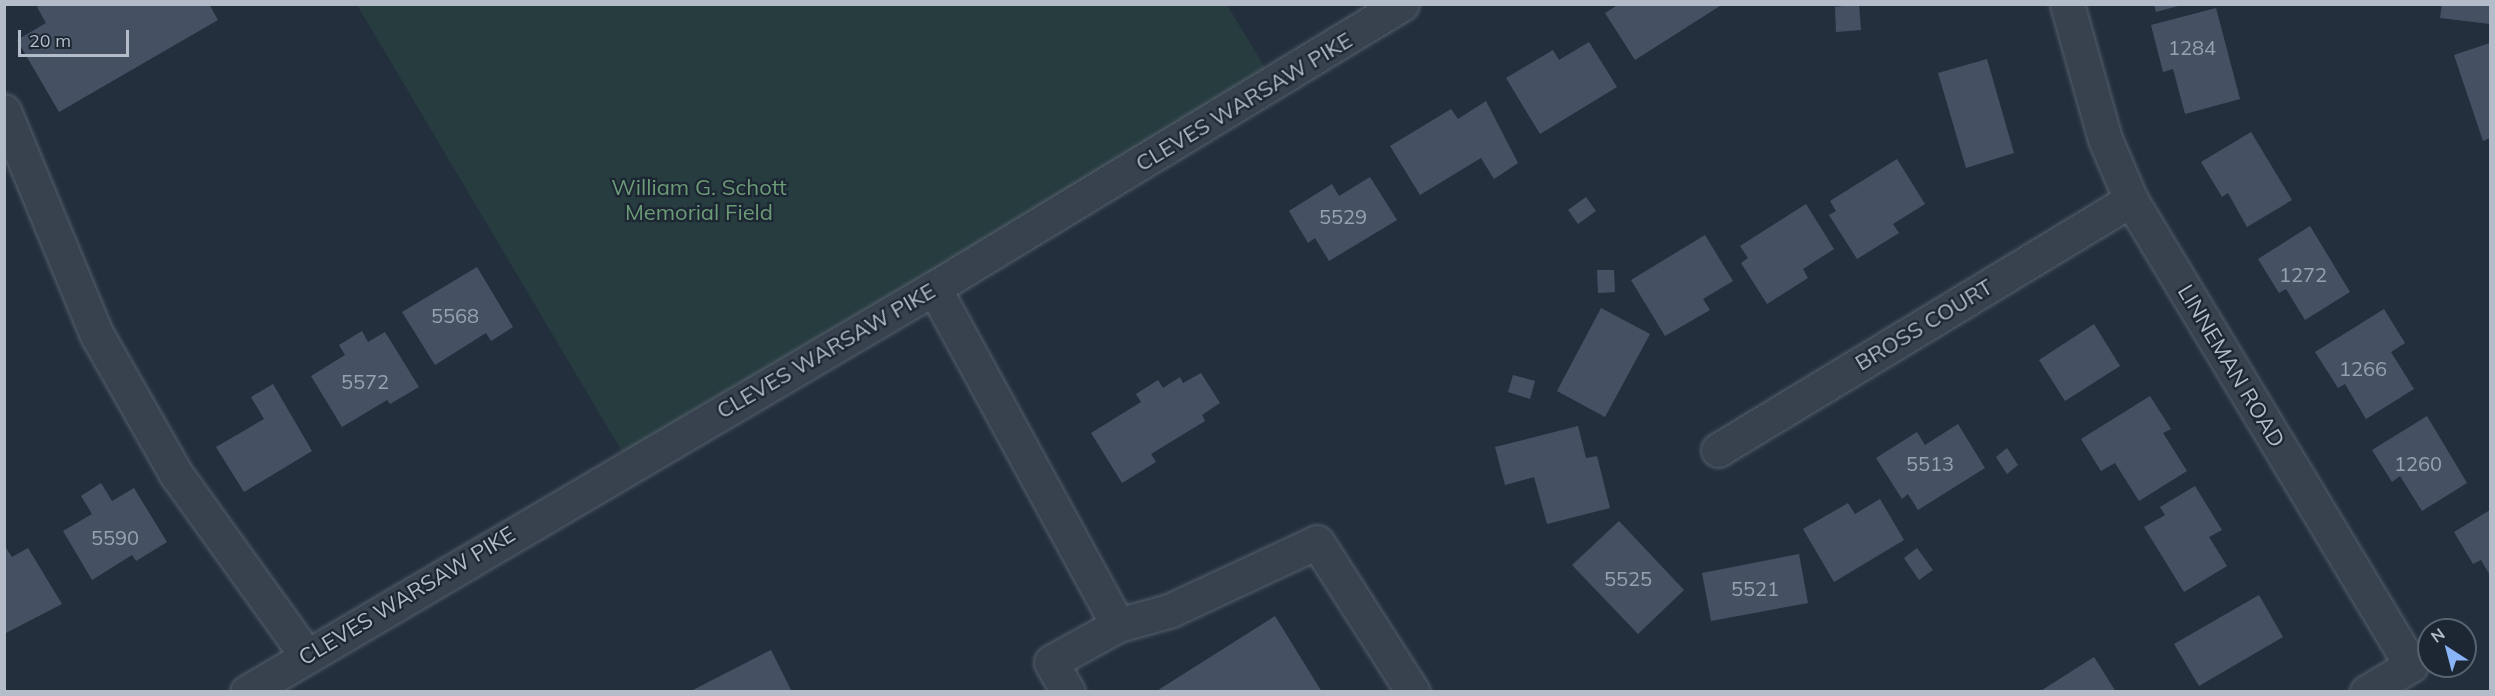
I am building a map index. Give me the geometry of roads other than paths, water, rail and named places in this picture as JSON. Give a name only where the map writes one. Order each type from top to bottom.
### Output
[{"type":"street","name":"CLEVES WARSAW PIKE","points":[[247,692],[306,655],[934,288],[1402,4]]},
{"type":"street","name":"LINNEMAN ROAD","points":[[2067,4],[2105,139],[2131,201],[2411,665],[2367,692]]},
{"type":"street","points":[[4,111],[97,335],[176,474],[306,655]]},
{"type":"street","name":"BROSS COURT","points":[[1718,450],[2131,201]]},
{"type":"street","points":[[934,288],[1118,625]]},
{"type":"street","points":[[1068,692],[1051,662],[1118,625],[1169,611],[1317,542],[1413,692]]},
{"type":"park label","name":"William G. Schott Memorial Field","points":[[699,200]]}]
